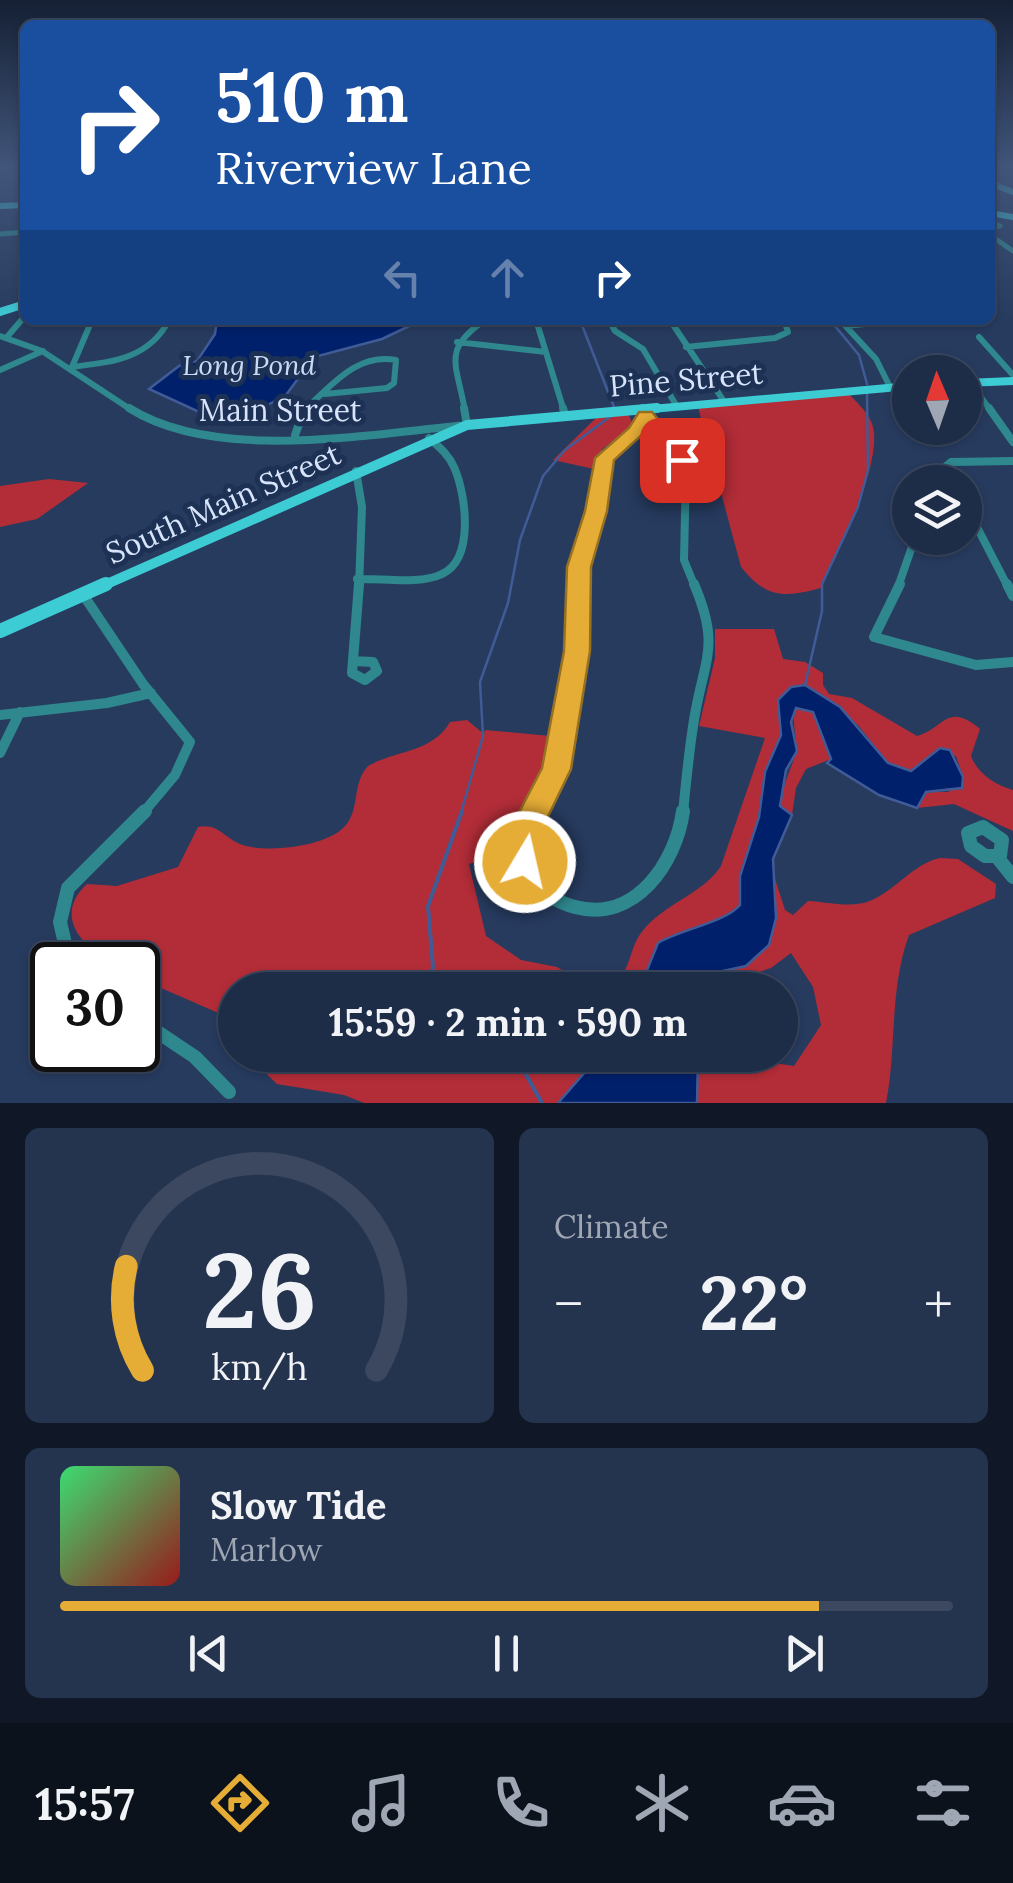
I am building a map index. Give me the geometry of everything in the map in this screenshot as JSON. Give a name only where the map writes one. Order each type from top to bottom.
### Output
[{"type":"main road","points":[[982,381],[1013,378]]},
{"type":"main road","name":"Pine Street","points":[[467,425],[890,387]]},
{"type":"main road","name":"South Main Street","points":[[0,631],[430,438],[467,425]]},
{"type":"street","points":[[72,367],[90,325]]},
{"type":"street","points":[[72,367],[146,351],[159,340],[166,325]]},
{"type":"street","points":[[456,342],[478,325]]},
{"type":"street","points":[[538,325],[565,415]]},
{"type":"street","points":[[612,325],[643,349],[646,369],[661,380],[676,405]]},
{"type":"street","points":[[673,325],[723,400]]},
{"type":"street","points":[[686,347],[775,338],[788,332],[786,325]]},
{"type":"street","points":[[845,325],[876,359],[890,387]]},
{"type":"street","name":"Main Street","points":[[3,336],[72,367],[134,412],[169,429],[220,437],[467,425]]},
{"type":"street","points":[[979,337],[1013,378]]},
{"type":"street","points":[[456,342],[546,352]]},
{"type":"street","points":[[456,342],[467,425]]},
{"type":"street","points":[[0,370],[43,351]]},
{"type":"street","points":[[294,435],[303,410],[348,369],[376,360],[396,360],[394,383],[387,388],[325,394]]},
{"type":"street","points":[[982,402],[1013,442]]},
{"type":"street","points":[[644,412],[686,468],[681,520],[684,560],[708,620],[711,652],[694,718],[682,818],[672,854],[646,888],[629,902],[608,910],[584,910],[562,904],[542,890],[529,872],[523,842],[557,769],[577,651],[579,567],[596,511],[603,463],[611,450],[636,432],[644,412]]},
{"type":"street","points":[[357,579],[437,577],[456,566],[462,544],[457,475],[430,438]]},
{"type":"street","points":[[948,465],[1013,460]]},
{"type":"street","points":[[353,660],[363,492],[356,471]]},
{"type":"street","points":[[982,537],[1013,596]]},
{"type":"street","points":[[910,555],[874,637],[966,663],[1013,662]]},
{"type":"street","points":[[65,942],[60,922],[62,904],[74,881],[124,835],[175,775],[189,750],[184,730],[151,692],[82,593]]},
{"type":"street","points":[[0,715],[107,703],[151,692]]},
{"type":"street","points":[[0,753],[20,712]]},
{"type":"street","points":[[997,857],[1013,877]]},
{"type":"street","points":[[160,1034],[195,1057],[229,1092]]},
{"type":"shaded area","points":[[849,394],[868,416],[874,433],[870,470],[855,512],[821,588],[786,594],[768,590],[741,567],[698,407]]},
{"type":"shaded area","points":[[629,415],[633,426],[602,449],[594,469],[553,460],[598,416]]},
{"type":"shaded area","points":[[49,479],[88,483],[37,519],[0,527],[0,486]]},
{"type":"shaded area","points":[[715,629],[774,629],[783,659],[805,662],[823,673],[823,685],[829,694],[852,698],[917,736],[946,719],[960,717],[969,721],[980,729],[971,756],[974,762],[988,778],[1013,790],[1013,831],[954,804],[917,808],[926,792],[948,792],[963,777],[956,756],[933,753],[911,771],[888,763],[858,725],[805,685],[765,772],[759,817],[740,876],[740,905],[734,913],[658,943],[646,972],[624,972],[638,938],[650,923],[703,885],[721,866],[765,738],[699,726],[715,658]]},
{"type":"shaded area","points":[[806,707],[813,712],[831,759],[806,769],[796,788],[792,815],[780,806],[781,798],[795,754],[796,708]]},
{"type":"shaded area","points":[[467,720],[484,734],[485,730],[550,736],[543,772],[518,825],[513,852],[469,864],[486,936],[521,960],[565,972],[218,972],[218,1013],[160,988],[160,942],[85,942],[74,926],[72,913],[75,898],[87,884],[117,886],[178,867],[198,827],[211,827],[251,847],[296,846],[325,839],[346,825],[368,766],[434,740],[450,722]]},
{"type":"shaded area","points":[[958,859],[996,884],[995,898],[909,935],[896,998],[886,1103],[697,1103],[698,1072],[798,1072],[798,1060],[821,1025],[813,987],[791,953],[759,972],[730,972],[776,918],[775,879],[785,910],[793,915],[808,901],[865,903],[930,861]]},
{"type":"shaded area","points":[[265,1072],[585,1072],[558,1103],[364,1103],[344,1095],[277,1084]]},
{"type":"water","name":"Long Pond","points":[[216,325],[411,325],[382,339],[314,357],[286,395],[249,415],[197,411],[149,389],[179,366],[197,361],[215,334]]},
{"type":"water","points":[[805,685],[840,707],[888,763],[911,771],[940,748],[950,750],[963,777],[962,788],[926,792],[917,808],[879,795],[827,763],[831,759],[813,712],[796,708],[791,722],[797,751],[786,770],[780,806],[792,815],[773,859],[776,918],[769,945],[746,966],[718,972],[646,972],[658,943],[724,916],[740,905],[740,876],[759,817],[765,772],[781,735],[778,700],[791,687]]},
{"type":"water","points":[[585,1072],[698,1072],[697,1103],[558,1103]]},
{"type":"waterway","points":[[582,325],[614,407]]},
{"type":"waterway","points":[[834,325],[859,355],[867,384]]},
{"type":"waterway","points":[[805,685],[822,611],[822,584],[858,507],[868,470],[867,394]]},
{"type":"waterway","points":[[461,813],[483,736],[480,682],[508,603],[520,540],[543,476],[565,450],[611,416]]},
{"type":"waterway","points":[[431,972],[428,906],[462,811]]},
{"type":"waterway","points":[[525,1072],[542,1103]]},
{"type":"route","points":[[525,862],[524,832],[557,769],[577,651],[579,567],[596,511],[605,458],[636,432],[646,416],[659,437],[682,460]]}]
